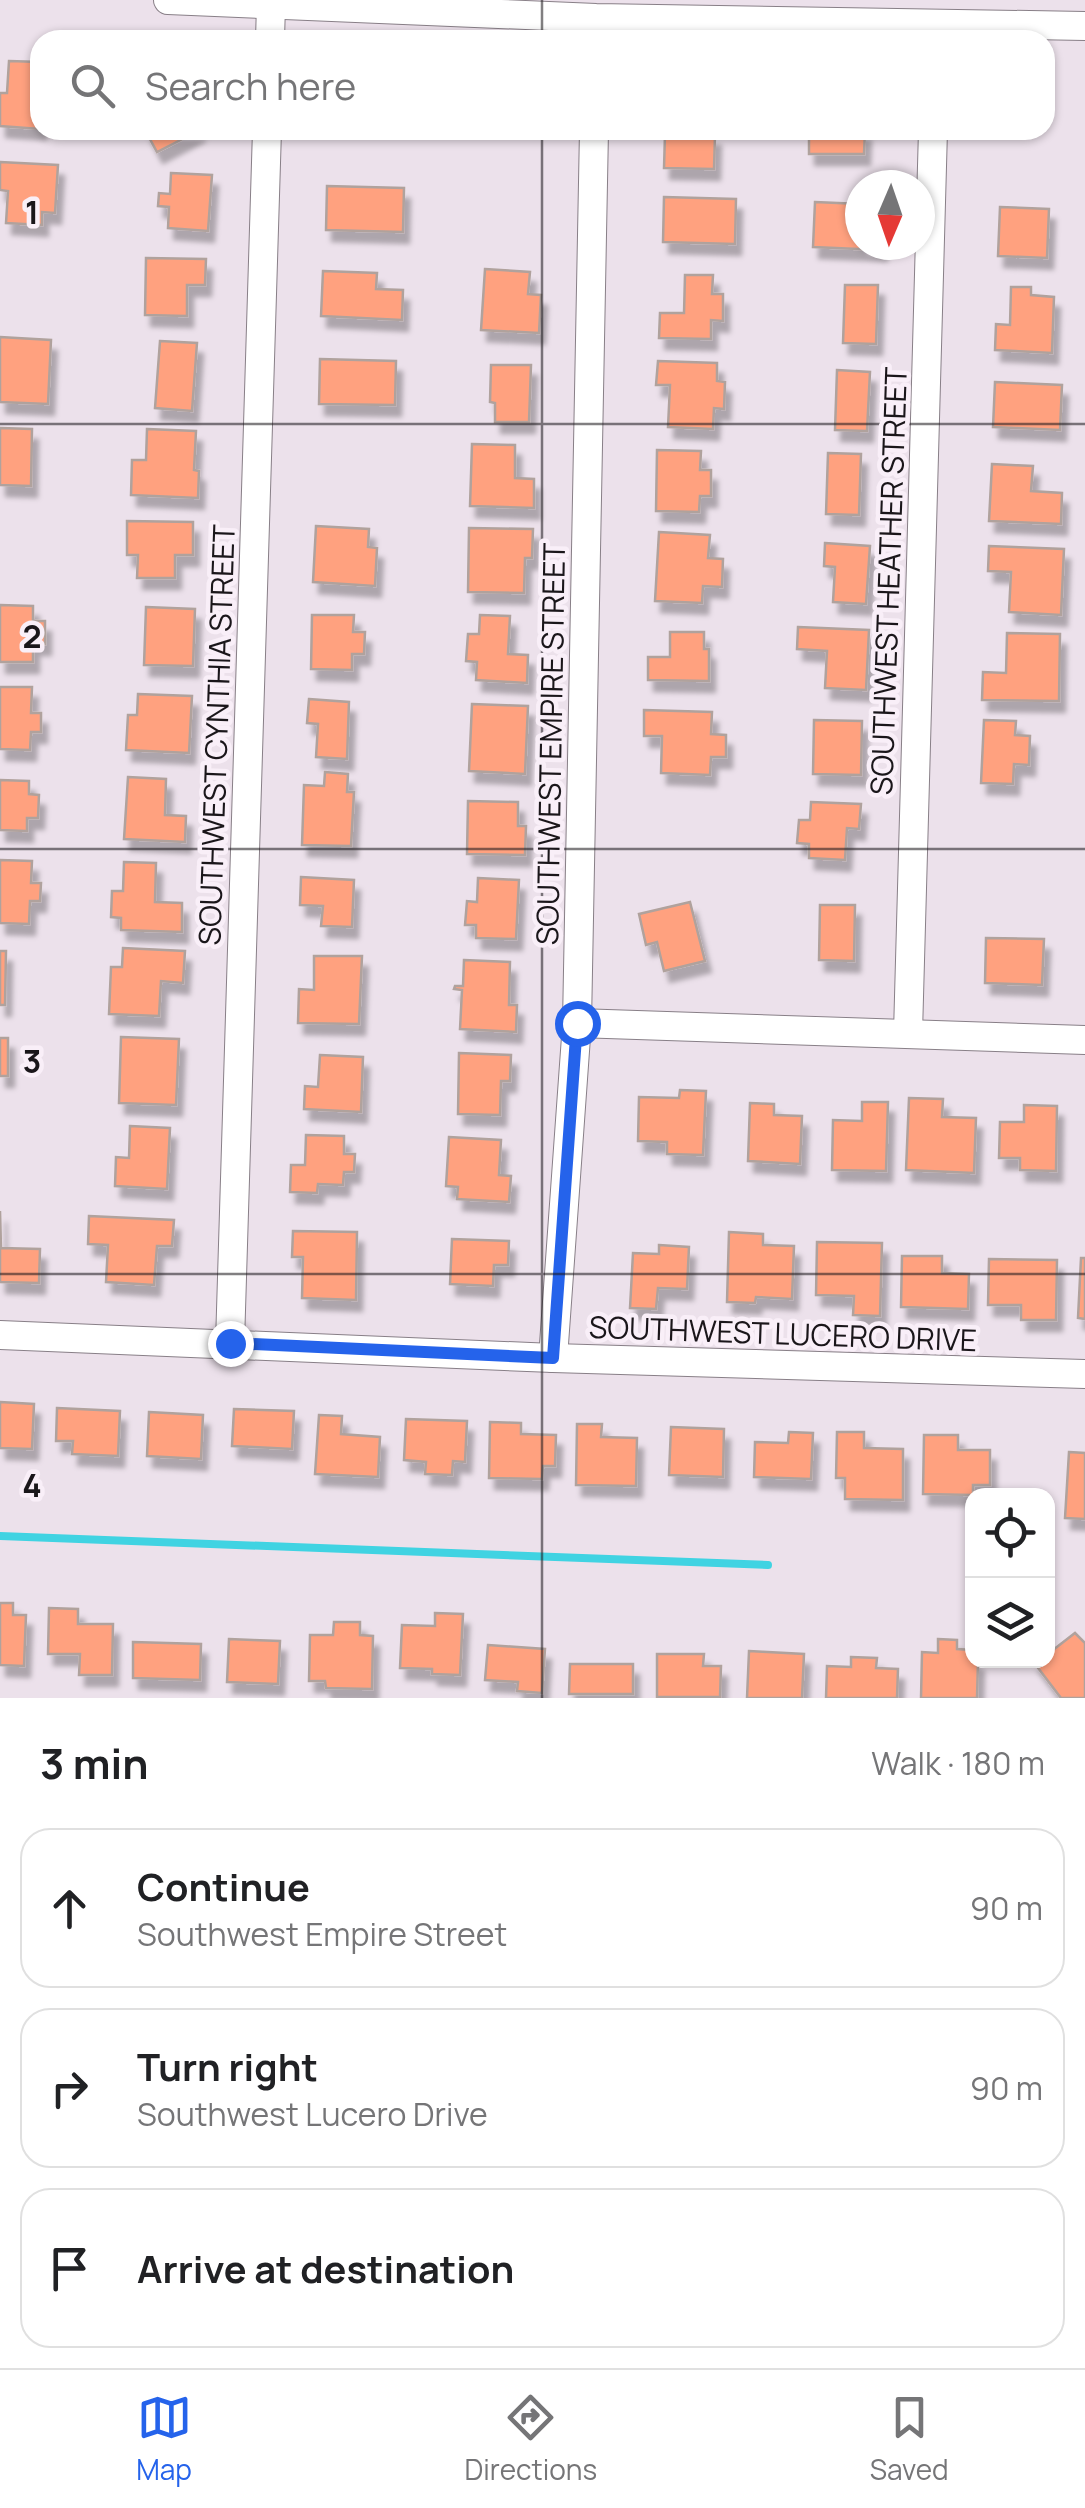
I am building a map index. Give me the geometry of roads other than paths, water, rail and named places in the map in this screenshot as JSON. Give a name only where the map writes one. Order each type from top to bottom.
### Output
[{"type":"street","points":[[168,0],[595,29],[709,30]]},
{"type":"street","points":[[270,30],[271,4]]},
{"type":"street","points":[[986,30],[1085,26]]},
{"type":"street","name":"SOUTHWEST CYNTHIA STREET","points":[[230,1343],[267,140]]},
{"type":"street","name":"SOUTHWEST EMPIRE STREET","points":[[553,1358],[577,1023],[594,140]]},
{"type":"street","name":"SOUTHWEST HEATHER STREET","points":[[908,1033],[933,140]]},
{"type":"street","points":[[577,1023],[1085,1040]]},
{"type":"street","name":"SOUTHWEST LUCERO DRIVE","points":[[0,1335],[553,1358],[1085,1374]]},
{"type":"waterway","points":[[0,1536],[768,1565]]}]
